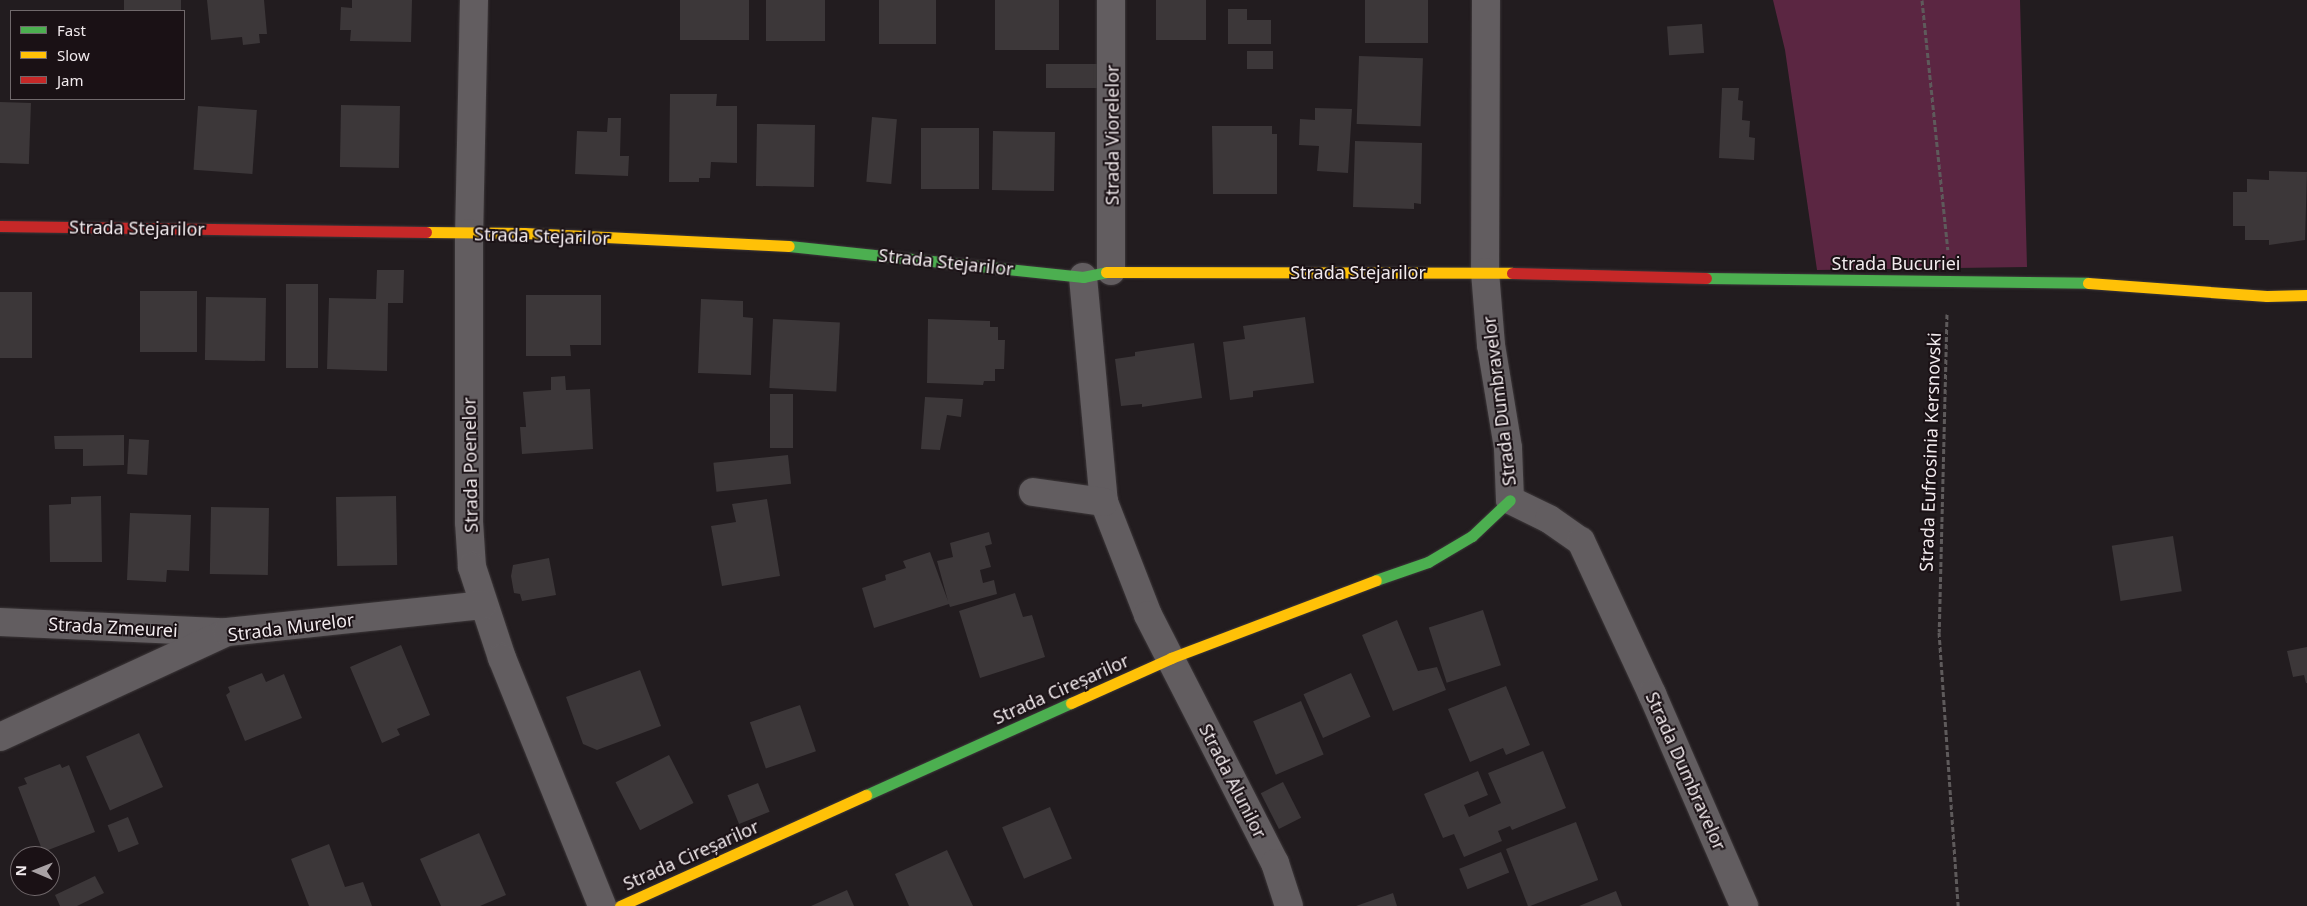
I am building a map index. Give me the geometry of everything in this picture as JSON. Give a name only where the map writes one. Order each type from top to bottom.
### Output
[{"type":"street","name":"Strada Poenelor","points":[[474,0],[469,234],[469,522],[472,567],[483,605],[602,906]]},
{"type":"street","name":"Strada Viorelelor","points":[[1111,0],[1111,271]]},
{"type":"street","name":"Strada Dumbravelor","points":[[1486,0],[1485,272],[1491,345],[1508,448],[1510,500],[1550,518],[1581,541],[1652,694],[1744,906]]},
{"type":"street","name":"Strada Stejarilor","points":[[0,226],[469,234],[785,246],[1083,277],[1111,271],[1485,272]]},
{"type":"street","name":"Strada Bucuriei","points":[[1485,272],[1761,280],[2076,282],[2267,296],[2307,295]]},
{"type":"street","points":[[1083,277],[1104,502],[1148,615],[1172,658]]},
{"type":"street","points":[[1032,492],[1104,502]]},
{"type":"street","name":"Strada Cireșarilor","points":[[620,906],[1172,658],[1291,610],[1428,562],[1472,536],[1510,500]]},
{"type":"street","name":"Strada Murelor","points":[[0,737],[227,632],[483,605]]},
{"type":"street","name":"Strada Zmeurei","points":[[0,622],[227,632]]},
{"type":"street","name":"Strada Alunilor","points":[[1172,658],[1274,863],[1290,906]]},
{"type":"path","name":"Strada Eufrosinia Kersnovski","points":[[1922,0],[1950,264],[1939,632],[1958,906]]},
{"type":"shaded area","points":[[1773,0],[2020,0],[2027,267],[1817,270],[1785,50]]},
{"type":"building","points":[[124,0],[181,0],[181,10],[124,10]]},
{"type":"building","points":[[207,0],[264,0],[267,34],[259,34],[260,43],[243,45],[242,37],[211,40]]},
{"type":"building","points":[[352,0],[412,0],[411,42],[350,41],[351,30],[340,30],[341,7],[352,8]]},
{"type":"building","points":[[680,0],[749,0],[749,40],[680,40]]},
{"type":"building","points":[[766,0],[825,0],[825,41],[766,41]]},
{"type":"building","points":[[879,0],[936,0],[936,44],[879,44]]},
{"type":"building","points":[[995,0],[1059,0],[1059,50],[995,50]]},
{"type":"building","points":[[1156,0],[1206,0],[1206,40],[1156,40]]},
{"type":"building","points":[[1365,0],[1428,0],[1428,43],[1365,43]]},
{"type":"building","points":[[1228,9],[1247,9],[1247,20],[1271,20],[1271,44],[1228,44]]},
{"type":"building","points":[[1702,24],[1704,53],[1669,55],[1667,26]]},
{"type":"building","points":[[1247,51],[1273,51],[1273,69],[1247,69]]},
{"type":"building","points":[[1359,56],[1423,58],[1421,126],[1357,124]]},
{"type":"building","points":[[1046,64],[1102,64],[1102,88],[1046,88]]},
{"type":"building","points":[[1722,88],[1739,88],[1738,100],[1743,101],[1742,120],[1750,121],[1749,137],[1755,138],[1754,160],[1719,158]]},
{"type":"building","points":[[670,94],[717,94],[716,106],[737,106],[737,163],[711,162],[710,178],[699,178],[699,182],[669,182]]},
{"type":"building","points":[[0,102],[31,103],[29,164],[0,163]]},
{"type":"building","points":[[341,105],[400,106],[399,168],[340,167]]},
{"type":"building","points":[[198,106],[257,110],[252,174],[194,170]]},
{"type":"building","points":[[1315,108],[1352,109],[1348,173],[1317,171],[1319,146],[1299,145],[1300,119],[1315,120]]},
{"type":"building","points":[[872,117],[897,119],[891,184],[866,182]]},
{"type":"building","points":[[608,118],[621,118],[620,156],[629,156],[628,176],[575,174],[577,131],[607,132]]},
{"type":"building","points":[[757,124],[815,125],[814,187],[756,186]]},
{"type":"building","points":[[1212,126],[1272,126],[1272,134],[1277,134],[1277,194],[1213,194]]},
{"type":"building","points":[[921,128],[979,128],[979,189],[921,189]]},
{"type":"building","points":[[993,131],[1055,132],[1054,191],[992,190]]},
{"type":"building","points":[[1355,141],[1422,143],[1421,204],[1414,203],[1414,209],[1353,207]]},
{"type":"building","points":[[2269,171],[2307,172],[2305,240],[2269,245],[2269,240],[2245,240],[2245,226],[2233,226],[2233,192],[2247,192],[2247,179],[2269,180]]},
{"type":"building","points":[[377,270],[404,270],[403,303],[388,303],[387,371],[327,369],[329,298],[376,299]]},
{"type":"building","points":[[286,284],[318,284],[318,368],[286,368]]},
{"type":"building","points":[[140,291],[197,291],[197,352],[140,352]]},
{"type":"building","points":[[0,292],[32,292],[32,358],[0,358]]},
{"type":"building","points":[[526,295],[601,295],[601,345],[570,345],[571,356],[526,356]]},
{"type":"building","points":[[206,297],[266,298],[265,361],[205,360]]},
{"type":"building","points":[[701,299],[743,301],[743,317],[753,318],[751,375],[698,373]]},
{"type":"building","points":[[1305,317],[1314,383],[1253,391],[1253,397],[1230,400],[1223,342],[1245,339],[1243,326]]},
{"type":"building","points":[[773,319],[840,323],[836,391],[769,388]]},
{"type":"building","points":[[928,319],[990,321],[990,327],[998,327],[998,340],[1005,340],[1004,369],[995,369],[995,381],[984,381],[983,385],[927,383]]},
{"type":"building","points":[[1194,343],[1202,398],[1142,407],[1142,404],[1121,406],[1115,359],[1135,356],[1135,352]]},
{"type":"building","points":[[565,376],[566,390],[590,389],[593,449],[522,454],[520,427],[526,427],[523,392],[551,390],[551,377]]},
{"type":"building","points":[[770,394],[793,394],[793,448],[770,448]]},
{"type":"building","points":[[925,397],[963,399],[961,417],[947,415],[940,450],[921,449]]},
{"type":"building","points":[[124,435],[124,465],[83,466],[83,449],[55,449],[54,436]]},
{"type":"building","points":[[129,439],[149,440],[147,475],[127,474]]},
{"type":"building","points":[[788,455],[791,484],[716,492],[713,463]]},
{"type":"building","points":[[101,496],[102,562],[50,562],[49,505],[71,504],[71,497]]},
{"type":"building","points":[[396,496],[397,565],[337,566],[336,497]]},
{"type":"building","points":[[767,499],[780,576],[722,586],[711,526],[736,522],[732,504]]},
{"type":"building","points":[[211,507],[269,508],[268,575],[210,574]]},
{"type":"building","points":[[130,513],[191,515],[189,571],[167,570],[166,582],[127,580]]},
{"type":"building","points":[[989,532],[992,544],[985,546],[991,567],[980,570],[983,583],[994,580],[997,594],[950,607],[949,604],[874,628],[862,588],[886,580],[885,575],[906,568],[903,561],[930,552],[948,601],[937,561],[953,557],[950,543]]},
{"type":"building","points":[[2173,536],[2182,591],[2121,601],[2112,546]]},
{"type":"building","points":[[549,558],[556,595],[522,601],[520,594],[514,593],[511,576],[513,565]]},
{"type":"building","points":[[1015,593],[1023,617],[1032,615],[1045,657],[980,678],[959,611]]},
{"type":"building","points":[[1483,610],[1501,665],[1447,683],[1429,628]]},
{"type":"building","points":[[1397,620],[1418,671],[1437,667],[1446,690],[1393,711],[1362,635]]},
{"type":"building","points":[[401,645],[430,715],[397,729],[400,735],[382,743],[350,667]]},
{"type":"building","points":[[2307,647],[2306,683],[2304,675],[2293,677],[2287,651]]},
{"type":"building","points":[[640,670],[661,726],[597,750],[583,744],[566,697]]},
{"type":"building","points":[[262,673],[266,682],[284,674],[302,718],[245,741],[226,695],[230,692],[228,687]]},
{"type":"building","points":[[1351,673],[1371,717],[1323,738],[1303,694]]},
{"type":"building","points":[[1506,686],[1530,745],[1506,755],[1503,748],[1470,762],[1448,709]]},
{"type":"building","points":[[1301,701],[1324,754],[1276,775],[1253,721]]},
{"type":"building","points":[[800,705],[816,751],[766,769],[750,722]]},
{"type":"building","points":[[139,733],[163,787],[110,810],[86,757]]},
{"type":"building","points":[[1543,751],[1566,808],[1512,830],[1510,826],[1498,831],[1502,841],[1464,857],[1454,834],[1443,838],[1424,794],[1478,771],[1488,795],[1464,805],[1469,817],[1501,803],[1488,773]]},
{"type":"building","points":[[669,755],[694,803],[640,830],[616,782]]},
{"type":"building","points":[[60,764],[62,768],[69,765],[95,832],[59,846],[41,846],[18,787],[27,784],[24,778]]},
{"type":"building","points":[[1283,782],[1301,818],[1279,829],[1261,793]]},
{"type":"building","points":[[758,783],[770,812],[739,824],[727,795]]},
{"type":"building","points":[[1050,807],[1072,859],[1024,879],[1002,827]]},
{"type":"building","points":[[128,817],[139,844],[118,852],[108,825]]},
{"type":"building","points":[[1576,822],[1598,880],[1528,906],[1506,849]]},
{"type":"building","points":[[479,833],[506,895],[480,906],[441,906],[420,859]]},
{"type":"building","points":[[329,844],[345,887],[363,882],[372,906],[309,906],[291,859]]},
{"type":"building","points":[[947,850],[973,906],[909,906],[895,874]]},
{"type":"building","points":[[1501,852],[1509,872],[1468,889],[1459,869]]},
{"type":"building","points":[[95,876],[104,893],[77,906],[60,906],[55,896],[60,896],[60,893]]},
{"type":"building","points":[[847,890],[854,906],[811,906]]},
{"type":"building","points":[[1616,891],[1622,906],[1579,906]]},
{"type":"building","points":[[1393,893],[1397,906],[1356,906]]},
{"type":"traffic: fast","points":[[789,246],[1083,277],[1106,272]]},
{"type":"traffic: fast","points":[[1706,278],[2088,283]]},
{"type":"traffic: fast","points":[[1376,580],[1428,562],[1472,536],[1510,500]]},
{"type":"traffic: fast","points":[[866,795],[1071,703]]},
{"type":"traffic: slow","points":[[426,232],[524,233],[789,246]]},
{"type":"traffic: slow","points":[[1106,272],[1512,273]]},
{"type":"traffic: slow","points":[[2088,283],[2267,296],[2307,295]]},
{"type":"traffic: slow","points":[[1071,703],[1171,658],[1376,580]]},
{"type":"traffic: slow","points":[[620,906],[866,795]]},
{"type":"traffic: jam","points":[[0,226],[426,232]]},
{"type":"traffic: jam","points":[[1512,273],[1706,278]]}]
